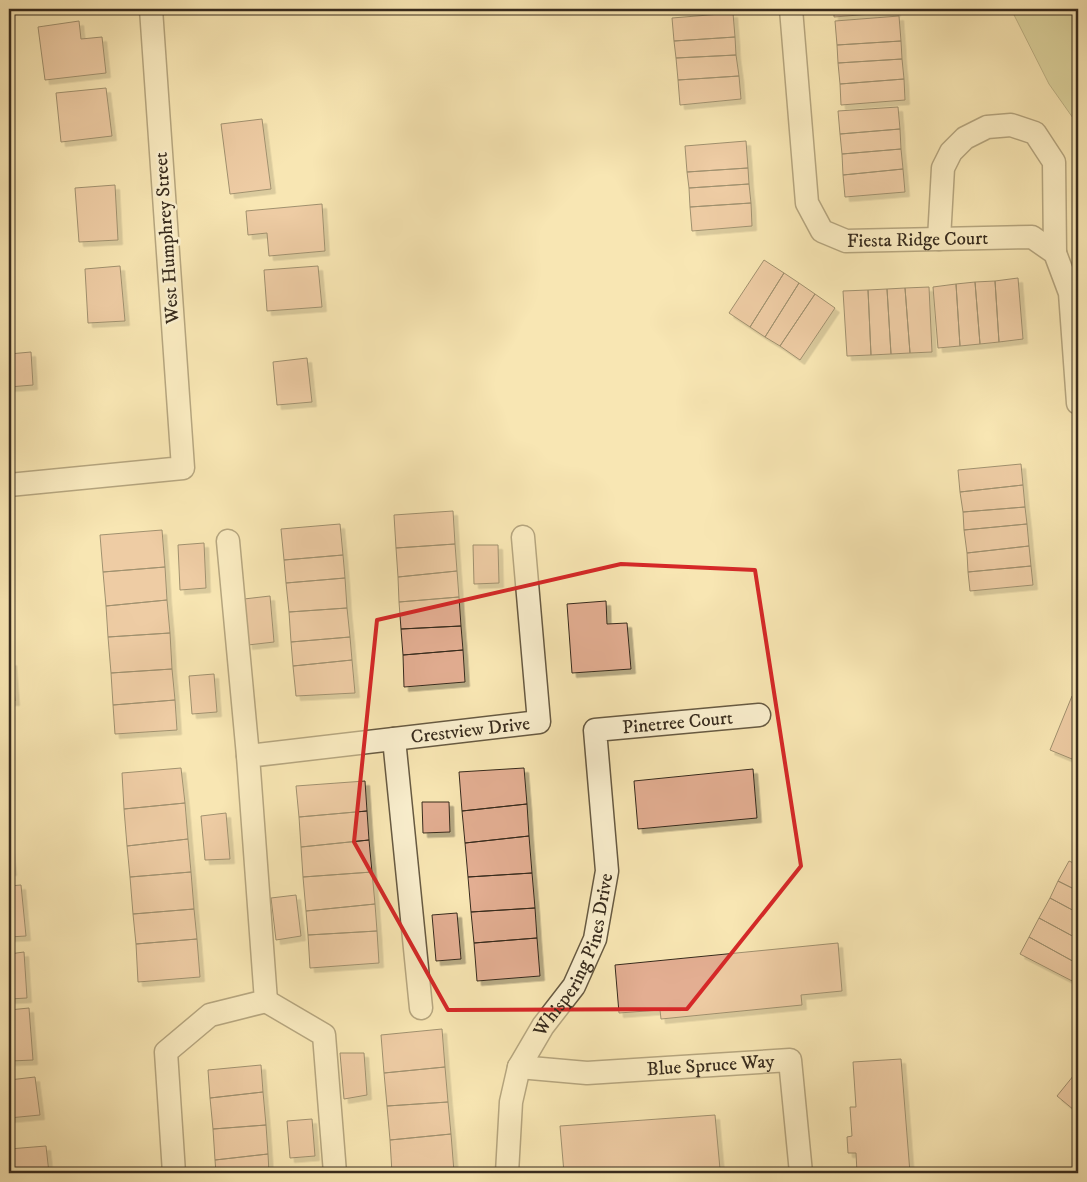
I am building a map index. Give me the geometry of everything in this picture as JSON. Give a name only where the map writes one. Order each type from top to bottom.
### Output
[{"type":"street","name":"West Humphrey Street","points":[[9,485],[183,468],[151,9]]},
{"type":"street","name":"Fiesta Ridge Court","points":[[791,9],[807,203],[822,231],[846,241],[1032,237],[1054,253]]},
{"type":"street","points":[[939,239],[943,168],[951,152],[964,138],[987,127],[1011,125],[1035,133],[1054,162],[1054,253],[1070,293],[1078,403]]},
{"type":"street","name":"Crestview Drive","points":[[248,756],[540,722],[523,537]]},
{"type":"street","points":[[228,541],[248,756],[266,1001]]},
{"type":"street","name":"Pinetree Court","points":[[595,730],[759,716]]},
{"type":"street","name":"Whispering Pines Drive","points":[[507,1173],[511,1102],[519,1067],[542,1026],[574,986],[595,940],[607,871],[595,730]]},
{"type":"street","points":[[394,739],[421,1008]]},
{"type":"street","points":[[174,1173],[166,1052],[210,1015],[266,1001],[324,1035],[335,1173]]},
{"type":"street","name":"Blue Spruce Way","points":[[519,1067],[588,1073],[790,1060],[800,1173]]},
{"type":"highlighted area","points":[[621,564],[755,570],[801,866],[687,1009],[448,1010],[354,842],[377,620]]},
{"type":"green space","points":[[1011,9],[1078,9],[1078,119],[1073,118],[1049,84]]},
{"type":"building","points":[[834,9],[895,9],[896,12],[834,17]]},
{"type":"building","points":[[733,13],[735,37],[674,41],[672,18]]},
{"type":"building","points":[[899,16],[901,41],[837,45],[835,21]]},
{"type":"building","points":[[79,21],[81,39],[102,37],[106,73],[45,80],[38,27]]},
{"type":"building","points":[[735,37],[736,55],[676,58],[674,41]]},
{"type":"building","points":[[901,41],[902,59],[838,63],[837,45]]},
{"type":"building","points":[[736,55],[739,76],[678,80],[676,58]]},
{"type":"building","points":[[902,59],[904,79],[840,84],[838,63]]},
{"type":"building","points":[[739,76],[741,99],[680,105],[678,80]]},
{"type":"building","points":[[904,79],[905,100],[841,105],[840,84]]},
{"type":"building","points":[[106,88],[112,136],[61,142],[56,93]]},
{"type":"building","points":[[898,107],[900,129],[840,134],[838,111]]},
{"type":"building","points":[[262,119],[271,189],[230,194],[221,124]]},
{"type":"building","points":[[900,129],[901,149],[842,154],[840,134]]},
{"type":"building","points":[[746,141],[748,168],[687,172],[685,146]]},
{"type":"building","points":[[901,149],[903,169],[843,175],[842,154]]},
{"type":"building","points":[[748,168],[749,184],[689,188],[687,172]]},
{"type":"building","points":[[903,169],[905,192],[845,197],[843,175]]},
{"type":"building","points":[[749,184],[751,203],[690,207],[689,188]]},
{"type":"building","points":[[115,185],[118,240],[79,242],[75,188]]},
{"type":"building","points":[[751,203],[752,226],[692,231],[690,207]]},
{"type":"building","points":[[322,204],[325,251],[269,256],[267,233],[248,235],[246,211]]},
{"type":"building","points":[[764,260],[784,273],[750,327],[729,313]]},
{"type":"building","points":[[120,266],[125,321],[88,323],[85,269]]},
{"type":"building","points":[[318,266],[322,307],[267,311],[264,270]]},
{"type":"building","points":[[784,273],[799,283],[765,337],[750,327]]},
{"type":"building","points":[[1018,278],[1023,339],[999,342],[995,281]]},
{"type":"building","points":[[995,281],[999,342],[980,344],[975,282]]},
{"type":"building","points":[[975,282],[980,344],[960,346],[956,284]]},
{"type":"building","points":[[799,283],[815,294],[780,346],[765,337]]},
{"type":"building","points":[[956,284],[960,346],[938,348],[933,287]]},
{"type":"building","points":[[929,287],[932,352],[910,353],[905,288]]},
{"type":"building","points":[[905,288],[910,353],[891,354],[887,289]]},
{"type":"building","points":[[887,289],[891,354],[871,355],[868,290]]},
{"type":"building","points":[[868,290],[871,355],[847,356],[843,291]]},
{"type":"building","points":[[815,294],[835,308],[800,360],[780,346]]},
{"type":"building","points":[[31,352],[33,385],[9,387],[9,354]]},
{"type":"building","points":[[307,358],[312,402],[277,405],[273,362]]},
{"type":"building","points":[[1021,464],[1023,485],[960,492],[958,470]]},
{"type":"building","points":[[1023,485],[1025,507],[963,512],[960,492]]},
{"type":"building","points":[[1025,507],[1027,524],[964,530],[963,512]]},
{"type":"building","points":[[453,511],[455,544],[396,548],[394,515]]},
{"type":"building","points":[[340,524],[343,555],[284,560],[281,529]]},
{"type":"building","points":[[1027,524],[1029,546],[967,553],[964,530]]},
{"type":"building","points":[[162,530],[165,567],[103,572],[100,535]]},
{"type":"building","points":[[204,543],[206,588],[180,590],[178,545]]},
{"type":"building","points":[[455,544],[457,571],[398,577],[396,548]]},
{"type":"building","points":[[473,545],[498,545],[499,583],[474,584]]},
{"type":"building","points":[[1029,546],[1031,566],[968,572],[967,553]]},
{"type":"building","points":[[343,555],[345,578],[286,583],[284,560]]},
{"type":"building","points":[[1031,566],[1033,585],[970,591],[968,572]]},
{"type":"building","points":[[165,567],[167,600],[106,606],[103,572]]},
{"type":"building","points":[[457,571],[459,597],[399,602],[398,577]]},
{"type":"building","points":[[345,578],[347,608],[289,612],[286,583]]},
{"type":"building","points":[[270,596],[274,642],[248,645],[244,599]]},
{"type":"building","points":[[459,597],[461,626],[401,629],[399,602]]},
{"type":"building","points":[[167,600],[170,633],[108,637],[106,606]]},
{"type":"building","points":[[606,601],[607,624],[627,623],[631,669],[572,673],[567,604]]},
{"type":"building","points":[[347,608],[350,637],[291,642],[289,612]]},
{"type":"building","points":[[461,626],[463,650],[403,655],[401,629]]},
{"type":"building","points":[[170,633],[172,669],[111,673],[108,637]]},
{"type":"building","points":[[350,637],[352,660],[293,666],[291,642]]},
{"type":"building","points":[[463,650],[465,682],[404,687],[403,655]]},
{"type":"building","points":[[352,660],[355,693],[296,696],[293,666]]},
{"type":"building","points":[[12,661],[15,701],[9,701],[9,662]]},
{"type":"building","points":[[172,669],[175,700],[113,705],[111,673]]},
{"type":"building","points":[[214,674],[217,712],[192,714],[189,676]]},
{"type":"building","points":[[1072,696],[1078,698],[1078,742],[1072,759],[1050,750]]},
{"type":"building","points":[[175,700],[177,730],[115,734],[113,705]]},
{"type":"building","points":[[1078,742],[1078,761],[1072,759]]},
{"type":"building","points":[[181,768],[185,803],[124,809],[122,773]]},
{"type":"building","points":[[524,768],[527,804],[462,811],[459,772]]},
{"type":"building","points":[[753,769],[757,818],[638,829],[634,781]]},
{"type":"building","points":[[365,781],[367,811],[299,817],[296,786]]},
{"type":"building","points":[[422,802],[449,802],[450,832],[423,833]]},
{"type":"building","points":[[185,803],[188,839],[127,846],[124,809]]},
{"type":"building","points":[[527,804],[529,836],[465,843],[462,811]]},
{"type":"building","points":[[367,811],[369,840],[301,847],[299,817]]},
{"type":"building","points":[[226,813],[230,859],[205,860],[201,816]]},
{"type":"building","points":[[529,836],[532,873],[468,877],[465,843]]},
{"type":"building","points":[[188,839],[191,872],[130,877],[127,846]]},
{"type":"building","points":[[369,840],[372,872],[303,877],[301,847]]},
{"type":"building","points":[[9,842],[12,871],[9,871]]},
{"type":"building","points":[[1069,861],[1078,865],[1078,891],[1058,881]]},
{"type":"building","points":[[191,872],[194,909],[133,914],[130,877]]},
{"type":"building","points":[[372,872],[375,904],[306,911],[303,877]]},
{"type":"building","points":[[532,873],[535,908],[471,912],[468,877]]},
{"type":"building","points":[[1058,881],[1078,891],[1078,913],[1050,898]]},
{"type":"building","points":[[21,885],[26,936],[9,937],[9,886]]},
{"type":"building","points":[[296,895],[301,936],[276,940],[271,898]]},
{"type":"building","points":[[1050,898],[1078,913],[1078,939],[1039,918]]},
{"type":"building","points":[[375,904],[377,931],[308,935],[306,911]]},
{"type":"building","points":[[535,908],[537,938],[474,943],[471,912]]},
{"type":"building","points":[[194,909],[197,939],[136,944],[133,914]]},
{"type":"building","points":[[457,913],[461,959],[436,961],[432,915]]},
{"type":"building","points":[[1039,918],[1078,939],[1078,964],[1029,937]]},
{"type":"building","points":[[377,931],[379,963],[310,968],[308,935]]},
{"type":"building","points":[[1029,937],[1078,964],[1076,983],[1020,954]]},
{"type":"building","points":[[537,938],[540,976],[477,981],[474,943]]},
{"type":"building","points":[[197,939],[200,977],[138,982],[136,944]]},
{"type":"building","points":[[838,943],[842,991],[801,995],[802,1005],[661,1019],[660,1010],[619,1013],[615,965]]},
{"type":"building","points":[[24,952],[27,998],[9,999],[9,954]]},
{"type":"building","points":[[29,1008],[33,1060],[11,1061],[9,1010]]},
{"type":"building","points":[[442,1029],[445,1067],[384,1073],[381,1035]]},
{"type":"building","points":[[340,1053],[364,1053],[367,1095],[344,1099]]},
{"type":"building","points":[[901,1059],[910,1173],[857,1173],[856,1153],[848,1153],[847,1137],[852,1136],[850,1107],[856,1107],[853,1062]]},
{"type":"building","points":[[261,1065],[263,1092],[210,1098],[208,1070]]},
{"type":"building","points":[[445,1067],[448,1102],[387,1106],[384,1073]]},
{"type":"building","points":[[1078,1070],[1078,1106],[1074,1110],[1057,1096]]},
{"type":"building","points":[[35,1077],[40,1115],[9,1118],[9,1080]]},
{"type":"building","points":[[263,1092],[266,1125],[213,1129],[210,1098]]},
{"type":"building","points":[[448,1102],[451,1134],[390,1140],[387,1106]]},
{"type":"building","points":[[715,1115],[720,1169],[663,1173],[564,1173],[560,1126]]},
{"type":"building","points":[[312,1119],[315,1156],[290,1158],[287,1121]]},
{"type":"building","points":[[266,1125],[268,1154],[215,1160],[213,1129]]},
{"type":"building","points":[[451,1134],[454,1172],[392,1173],[390,1140]]},
{"type":"building","points":[[46,1146],[49,1173],[11,1173],[9,1149]]},
{"type":"building","points":[[268,1154],[269,1173],[216,1173],[215,1160]]}]
